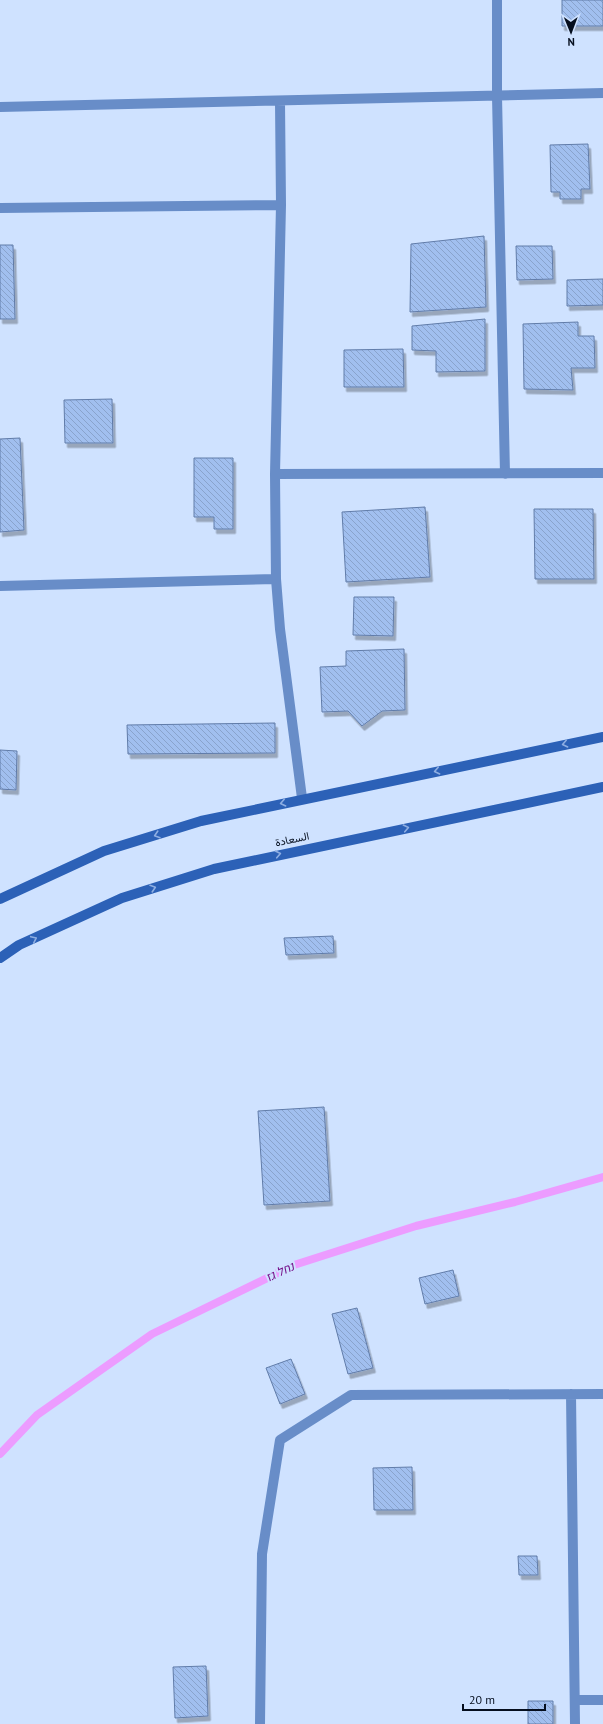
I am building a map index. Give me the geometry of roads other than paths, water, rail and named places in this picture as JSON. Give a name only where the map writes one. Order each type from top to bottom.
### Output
[{"type":"street","points":[[497,0],[497,96],[505,474]]},
{"type":"street","points":[[0,107],[280,102],[603,93]]},
{"type":"street","points":[[280,102],[281,205],[275,474],[276,579],[280,629],[302,798]]},
{"type":"street","points":[[0,208],[281,205]]},
{"type":"street","points":[[275,474],[603,473]]},
{"type":"street","points":[[0,586],[276,579]]},
{"type":"street","points":[[0,899],[104,851],[201,820],[603,737]]},
{"type":"street","name":"السعادة","points":[[0,958],[19,946],[122,898],[214,869],[603,787]]},
{"type":"street","points":[[571,1394],[576,1700],[575,1724]]},
{"type":"street","points":[[260,1724],[262,1554],[280,1440],[351,1395],[603,1394]]},
{"type":"street","points":[[576,1700],[603,1700]]},
{"type":"waterway","name":"נחל גז","points":[[0,1454],[37,1415],[152,1334],[294,1265],[416,1226],[515,1202],[603,1177]]}]
